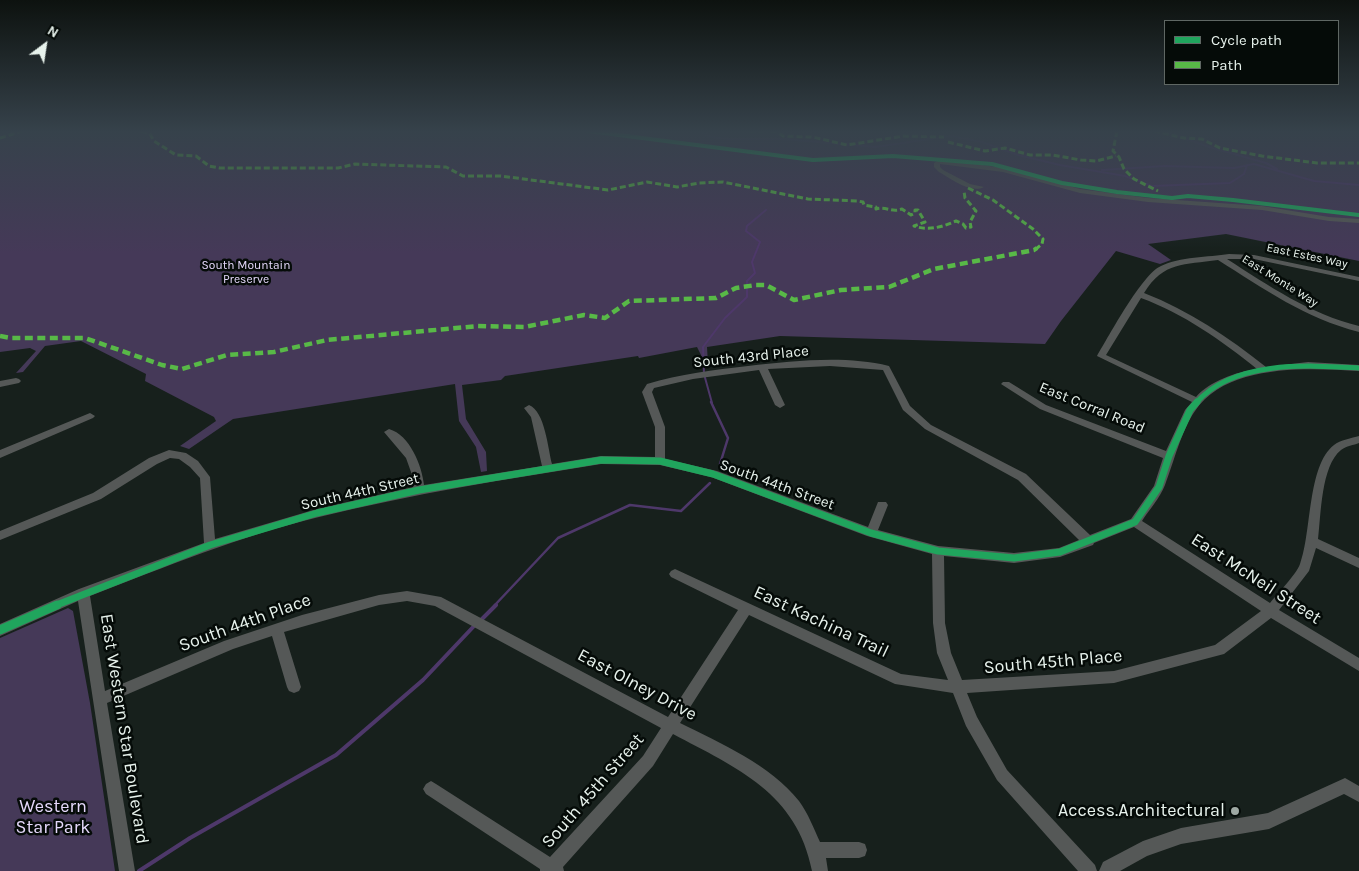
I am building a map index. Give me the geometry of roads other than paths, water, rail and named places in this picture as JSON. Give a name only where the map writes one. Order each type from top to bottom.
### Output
[{"type":"street","points":[[943,172],[969,186],[981,187]]},
{"type":"street","points":[[1008,172],[1080,191],[1148,200],[1262,208],[1329,219],[1359,221]]},
{"type":"street","points":[[1197,402],[1100,356],[1152,276],[1162,268],[1219,257]]},
{"type":"street","name":"East Estes Way","points":[[1219,257],[1266,259],[1359,279]]},
{"type":"street","name":"East Monte Way","points":[[1219,257],[1312,315],[1336,324],[1359,329]]},
{"type":"street","points":[[1139,294],[1187,314],[1224,339],[1264,370]]},
{"type":"street","name":"South 43rd Place","points":[[660,461],[660,427],[647,392],[650,386],[700,375],[802,363],[886,368],[906,408],[928,427],[977,455],[1022,477],[1088,542]]},
{"type":"street","points":[[1136,522],[1159,487],[1169,456],[1190,410],[1215,386],[1231,378],[1264,370],[1308,365],[1359,368]]},
{"type":"street","points":[[762,367],[780,405]]},
{"type":"street","points":[[0,384],[16,381]]},
{"type":"street","name":"East Corral Road","points":[[1006,384],[1044,407],[1169,456]]},
{"type":"street","points":[[529,408],[536,416],[548,470]]},
{"type":"street","points":[[0,454],[90,416]]},
{"type":"street","points":[[389,432],[410,455],[418,469],[419,490]]},
{"type":"street","name":"South 45th Place","points":[[956,687],[1114,678],[1219,650],[1271,611],[1305,568],[1312,541],[1321,477],[1328,459],[1338,447],[1359,439]]},
{"type":"street","points":[[0,536],[96,496],[153,461],[170,454],[182,456],[194,464],[205,477],[210,545]]},
{"type":"street","name":"South 44th Street","points":[[0,630],[83,593],[210,545],[317,513],[419,490],[600,460],[660,461],[713,474],[871,533],[938,551],[1014,558],[1060,552],[1136,522]]},
{"type":"street","points":[[871,533],[882,505]]},
{"type":"street","name":"East McNeil Street","points":[[1136,522],[1271,611],[1359,665]]},
{"type":"street","points":[[1312,541],[1359,563]]},
{"type":"street","points":[[938,551],[939,623],[944,653],[956,687],[983,744],[1002,775],[1088,871]]},
{"type":"street","name":"East Kachina Trail","points":[[675,574],[900,680],[956,687]]},
{"type":"street","name":"East Western Star Boulevard","points":[[83,593],[127,871]]},
{"type":"street","name":"South 44th Place","points":[[99,700],[228,645],[379,600],[407,596]]},
{"type":"street","name":"East Olney Drive","points":[[407,596],[437,601],[672,725],[770,782],[794,807],[816,850],[820,871]]},
{"type":"street","name":"South 45th Street","points":[[552,870],[648,761],[746,608]]},
{"type":"street","points":[[277,629],[294,687]]},
{"type":"street","points":[[1107,871],[1143,849],[1181,836],[1269,821],[1345,786],[1359,794]]},
{"type":"street","points":[[431,789],[552,870]]},
{"type":"street","points":[[816,850],[859,850]]},
{"type":"waterway","points":[[1099,172],[1125,176],[1152,186],[1230,183],[1245,172]]},
{"type":"waterway","points":[[1281,172],[1314,181],[1359,185]]},
{"type":"waterway","points":[[712,403],[704,374],[703,347],[725,318],[747,297],[747,281],[755,273],[752,262],[760,242],[746,231],[747,226],[766,210]]},
{"type":"waterway","points":[[711,402],[728,438],[720,464]]},
{"type":"waterway","points":[[494,606],[558,538],[630,505],[681,511],[710,483]]},
{"type":"waterway","points":[[481,620],[496,605]]},
{"type":"waterway","points":[[139,871],[190,838],[336,755],[423,680],[475,625]]},
{"type":"place","name":"Access.Architectural","points":[[1235,811]]},
{"type":"park label","name":"South Mountain Preserve","points":[[246,273]]},
{"type":"park label","name":"Western Star Park","points":[[53,818]]}]
